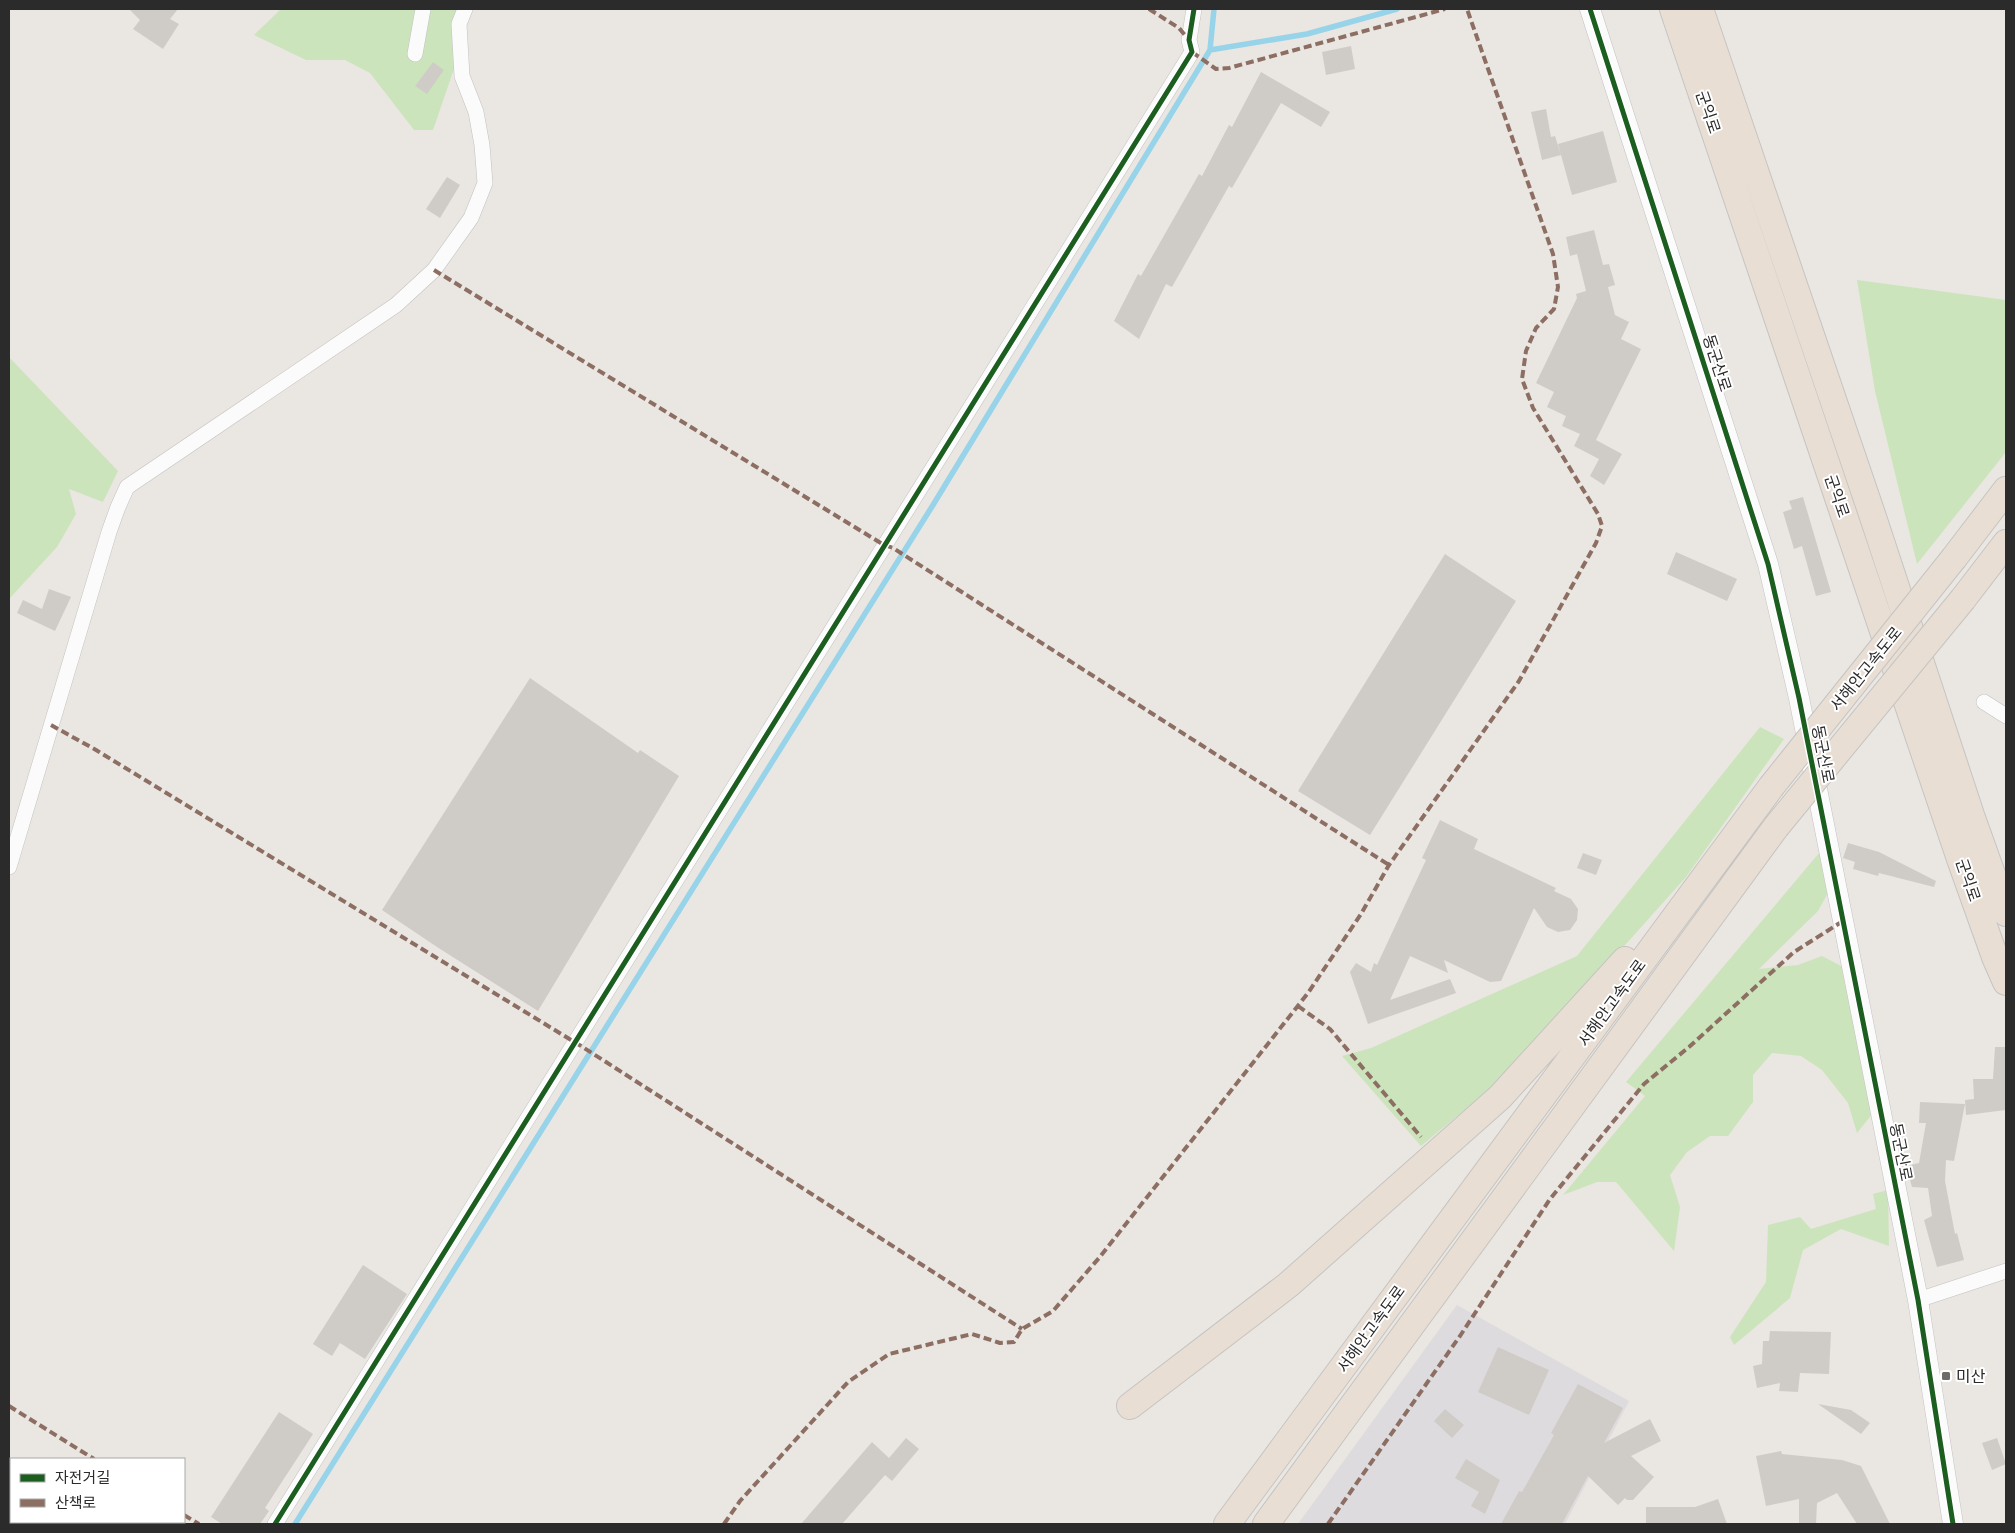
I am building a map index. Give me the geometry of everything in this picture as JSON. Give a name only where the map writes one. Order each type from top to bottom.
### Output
[{"type":"highway","name":"군익로","points":[[1673,9],[1960,859],[1995,957],[2006,982]]},
{"type":"highway","name":"군익로","points":[[1700,9],[1972,818],[2006,912]]},
{"type":"highway","name":"서해안고속도로","points":[[1228,1524],[1772,787],[2006,490]]},
{"type":"highway","name":"서해안고속도로","points":[[1266,1524],[1776,827],[1963,599],[2006,543]]},
{"type":"highway","points":[[1130,1406],[1288,1285],[1500,1097],[1719,858]]},
{"type":"street","points":[[415,54],[423,9]]},
{"type":"street","points":[[9,867],[109,532],[127,487],[396,305],[434,270],[471,218],[486,183],[476,112],[462,76],[459,24],[464,9]]},
{"type":"street","points":[[275,1524],[1192,52],[1189,40],[1194,9]]},
{"type":"street","name":"동군산로","points":[[1590,9],[1768,564],[1799,698],[1918,1300],[1953,1524]]},
{"type":"street","points":[[1984,702],[2006,716]]},
{"type":"street","points":[[1918,1300],[2006,1271]]},
{"type":"shaded area","points":[[1457,1305],[1629,1401],[1565,1524],[1298,1524]]},
{"type":"green space","points":[[281,9],[458,9],[456,63],[433,130],[414,130],[370,73],[345,60],[306,60],[254,35]]},
{"type":"green space","points":[[1857,280],[2006,300],[2006,452],[1917,564],[1875,391]]},
{"type":"green space","points":[[9,357],[118,471],[103,502],[69,489],[76,514],[57,547],[9,599]]},
{"type":"green space","points":[[1760,727],[1784,739],[1686,877],[1516,1067],[1421,1146],[1342,1056],[1371,1048],[1577,956]]},
{"type":"green space","points":[[1820,852],[1829,891],[1818,911],[1759,969],[1798,965],[1822,956],[1843,967],[1873,1113],[1857,1133],[1848,1103],[1822,1070],[1801,1056],[1772,1053],[1753,1075],[1753,1102],[1728,1136],[1710,1136],[1687,1152],[1670,1175],[1680,1207],[1674,1251],[1616,1182],[1597,1182],[1563,1195],[1645,1096],[1626,1082]]},
{"type":"green space","points":[[1888,1190],[1889,1246],[1841,1229],[1803,1250],[1790,1298],[1734,1345],[1730,1337],[1766,1282],[1768,1225],[1800,1217],[1811,1229],[1876,1209],[1873,1194]]},
{"type":"building","points":[[129,9],[178,9],[170,19],[179,24],[163,49],[133,29],[140,20]]},
{"type":"building","points":[[1351,46],[1355,69],[1326,75],[1322,52]]},
{"type":"building","points":[[433,62],[444,70],[427,94],[415,86]]},
{"type":"building","points":[[1261,72],[1330,112],[1321,127],[1281,103],[1232,188],[1229,186],[1172,287],[1166,284],[1139,339],[1114,321],[1138,274],[1141,276],[1199,174],[1202,176],[1229,125],[1232,127]]},
{"type":"building","points":[[1546,109],[1551,137],[1555,136],[1561,155],[1542,160],[1531,112]]},
{"type":"building","points":[[1603,131],[1617,182],[1572,195],[1558,144]]},
{"type":"building","points":[[447,177],[460,185],[440,218],[426,209]]},
{"type":"building","points":[[1594,230],[1603,265],[1609,264],[1615,285],[1608,287],[1615,315],[1629,322],[1621,339],[1641,349],[1596,440],[1622,454],[1604,485],[1590,476],[1599,459],[1574,446],[1580,434],[1562,426],[1566,416],[1547,407],[1554,392],[1536,383],[1577,298],[1576,294],[1586,291],[1577,254],[1570,256],[1566,237]]},
{"type":"building","points":[[1803,497],[1831,592],[1816,596],[1802,546],[1794,549],[1783,512],[1792,509],[1789,501]]},
{"type":"building","points":[[1676,552],[1737,579],[1727,601],[1667,574]]},
{"type":"building","points":[[1445,554],[1516,601],[1370,835],[1298,791]]},
{"type":"building","points":[[49,589],[71,597],[55,631],[17,613],[23,600],[42,609]]},
{"type":"building","points":[[530,678],[638,753],[640,750],[679,776],[538,1011],[382,910]]},
{"type":"building","points":[[1440,820],[1478,839],[1474,849],[1556,888],[1554,891],[1571,899],[1578,909],[1577,920],[1570,930],[1558,932],[1547,927],[1534,908],[1501,981],[1490,982],[1444,960],[1448,973],[1410,956],[1390,1000],[1450,979],[1456,993],[1368,1024],[1350,972],[1356,963],[1371,972],[1374,963],[1377,965],[1426,860],[1422,858]]},
{"type":"building","points":[[1848,843],[1879,852],[1936,881],[1934,887],[1879,873],[1878,876],[1853,869],[1855,862],[1843,858]]},
{"type":"building","points":[[1583,853],[1602,860],[1596,875],[1577,868]]},
{"type":"building","points":[[1995,1047],[2006,1047],[2006,1110],[1966,1115],[1965,1100],[1974,1099],[1973,1079],[1993,1079]]},
{"type":"building","points":[[1920,1102],[1965,1104],[1954,1161],[1946,1160],[1945,1181],[1955,1234],[1957,1233],[1964,1260],[1937,1267],[1924,1220],[1932,1216],[1928,1188],[1912,1187],[1906,1166],[1919,1163],[1926,1123],[1919,1123]]},
{"type":"building","points":[[363,1265],[407,1294],[365,1359],[340,1343],[332,1356],[313,1344]]},
{"type":"building","points":[[1770,1331],[1831,1332],[1829,1374],[1800,1373],[1798,1392],[1779,1391],[1780,1383],[1757,1388],[1753,1366],[1762,1364],[1763,1341],[1769,1341]]},
{"type":"building","points":[[1498,1347],[1549,1370],[1529,1415],[1478,1392]]},
{"type":"building","points":[[1578,1384],[1623,1408],[1604,1443],[1650,1419],[1661,1441],[1631,1456],[1654,1477],[1633,1500],[1625,1498],[1618,1505],[1588,1476],[1562,1524],[1501,1524],[1519,1491],[1522,1492],[1554,1435],[1551,1433]]},
{"type":"building","points":[[1818,1404],[1851,1410],[1870,1423],[1861,1434]]},
{"type":"building","points":[[1445,1409],[1464,1425],[1452,1438],[1434,1421]]},
{"type":"building","points":[[279,1412],[313,1434],[265,1508],[269,1511],[260,1524],[222,1524],[211,1517]]},
{"type":"building","points":[[906,1438],[919,1449],[892,1481],[885,1475],[842,1524],[801,1524],[872,1442],[889,1458]]},
{"type":"building","points":[[1997,1438],[2006,1464],[1992,1470],[1982,1443]]},
{"type":"building","points":[[1781,1451],[1782,1454],[1842,1460],[1861,1466],[1890,1524],[1857,1524],[1837,1493],[1817,1503],[1816,1524],[1799,1524],[1799,1499],[1766,1506],[1756,1456]]},
{"type":"building","points":[[1466,1459],[1500,1480],[1485,1514],[1471,1506],[1479,1492],[1455,1478]]},
{"type":"building","points":[[1718,1499],[1727,1524],[1646,1524],[1646,1507],[1695,1507]]},
{"type":"waterway","points":[[1210,50],[1214,9]]},
{"type":"waterway","points":[[295,1524],[933,505],[1210,50],[1307,34],[1397,9]]},
{"type":"marked path","points":[[1149,9],[1179,28],[1189,40]]},
{"type":"marked path","points":[[1192,52],[1216,69],[1229,68],[1445,9]]},
{"type":"marked path","points":[[724,1524],[740,1501],[848,1382],[889,1354],[972,1334],[1000,1343],[1014,1342],[1022,1329],[1053,1311],[1099,1258],[1308,993],[1361,914],[1389,865],[1519,681],[1596,543],[1602,526],[1598,514],[1533,408],[1522,379],[1526,351],[1536,328],[1554,309],[1558,287],[1553,254],[1467,9]]},
{"type":"marked path","points":[[434,270],[884,545],[893,548],[1389,865]]},
{"type":"marked path","points":[[51,725],[96,750],[581,1046],[1022,1329]]},
{"type":"marked path","points":[[1328,1524],[1460,1336],[1550,1199],[1644,1084],[1689,1047],[1794,952],[1843,921]]},
{"type":"marked path","points":[[1298,1006],[1330,1029],[1421,1137]]},
{"type":"marked path","points":[[9,1406],[92,1458]]},
{"type":"marked path","points":[[185,1516],[199,1524]]},
{"type":"cycle path","points":[[275,1524],[1192,52],[1189,40],[1194,9]]},
{"type":"cycle path","points":[[1590,9],[1768,564],[1799,698],[1918,1300],[1953,1524]]},
{"type":"place","name":"미산","points":[[1946,1376]]}]
